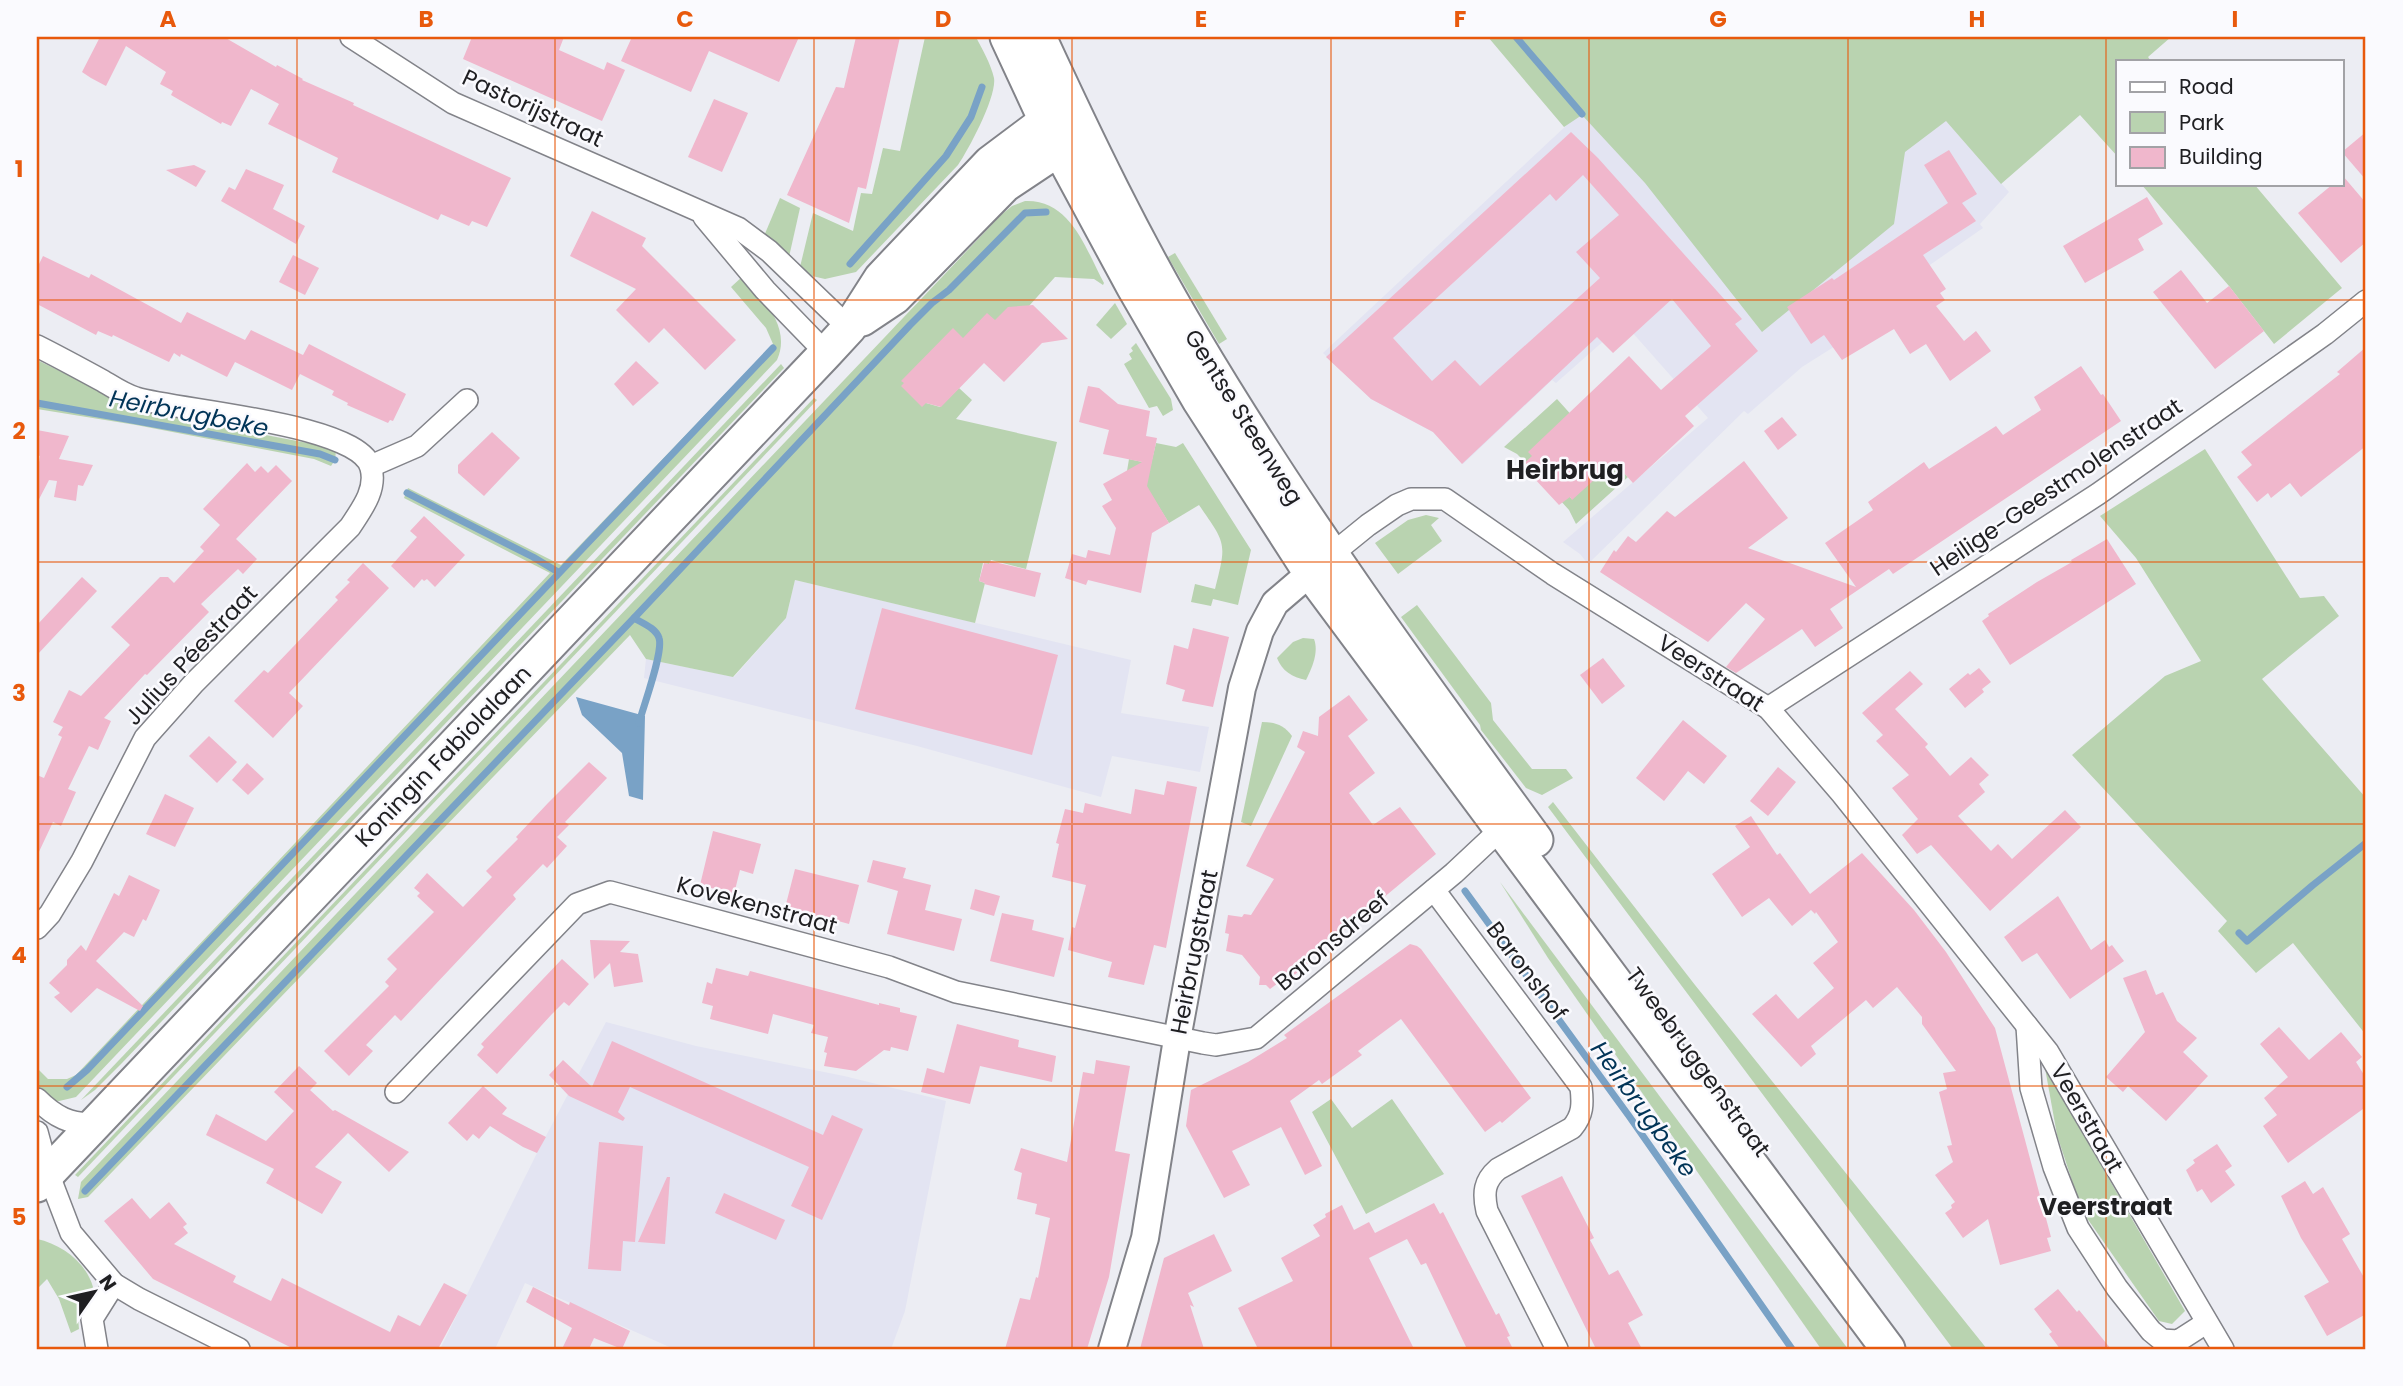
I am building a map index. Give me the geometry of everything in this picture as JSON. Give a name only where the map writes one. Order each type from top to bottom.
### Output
[{"type":"main road","name":"Gentse Steenweg","points":[[1007,37],[1066,129],[1109,186],[1321,564],[1500,830]]},
{"type":"main road","name":"Gentse Steenweg","points":[[1039,37],[1066,129],[1133,286],[1199,400],[1248,478],[1321,564],[1488,774]]},
{"type":"main road","name":"Koningin Fabiolalaan","points":[[43,1179],[849,328],[895,297],[1005,185],[1066,129]]},
{"type":"main road","name":"Tweebruggenstraat","points":[[1488,774],[1910,1349]]},
{"type":"main road","name":"Tweebruggenstraat","points":[[1500,830],[1888,1349]]},
{"type":"street","name":"Pastorijstraat","points":[[351,37],[453,103],[737,228],[769,251],[849,328]]},
{"type":"street","name":"Pastorijstraat","points":[[701,213],[765,290],[826,353]]},
{"type":"street","name":"Heilige-Geestmolenstraat","points":[[1768,708],[2090,499],[2325,334],[2366,301]]},
{"type":"street","points":[[37,346],[134,398],[301,428],[340,441],[359,451],[371,466],[417,446],[467,401]]},
{"type":"street","name":"Julius Péestraat","points":[[37,928],[50,914],[82,861],[145,738],[194,683],[351,527],[366,502],[372,485],[371,466]]},
{"type":"street","name":"Veerstraat","points":[[1321,564],[1397,505],[1411,499],[1445,499],[1553,574],[1768,708],[1842,794],[2048,1052],[2223,1349]]},
{"type":"street","name":"Heirbrugstraat","points":[[1112,1349],[1145,1238],[1177,1039],[1242,688],[1260,631],[1275,603],[1321,564]]},
{"type":"street","name":"Baronsdreef","points":[[1177,1039],[1216,1045],[1256,1038],[1434,890],[1500,830]]},
{"type":"street","name":"Baronshof","points":[[1434,890],[1581,1087],[1583,1107],[1572,1128],[1497,1169],[1490,1176],[1484,1192],[1487,1211],[1557,1349]]},
{"type":"street","name":"Kovekenstraat","points":[[396,1092],[577,904],[610,892],[889,967],[956,992],[1177,1039]]},
{"type":"street","name":"Veerstraat","points":[[2027,1026],[2031,1088],[2054,1167],[2078,1228],[2118,1287],[2151,1331],[2162,1340],[2178,1341],[2206,1323]]},
{"type":"street","points":[[37,1099],[48,1110],[67,1121],[81,1125],[96,1122]]},
{"type":"street","points":[[37,1132],[43,1179],[71,1233],[114,1284],[239,1349]]},
{"type":"street","points":[[97,1349],[92,1319],[114,1284]]},
{"type":"shaded area","points":[[1582,114],[1946,121],[2009,192],[1980,224],[1983,228],[1914,276],[1924,290],[1802,367],[1748,414],[1744,411],[1588,564],[1580,554],[1563,542],[1708,418],[1624,323],[1556,383],[1552,380],[1463,464],[1433,432],[1371,399],[1323,353],[1569,123]]},
{"type":"shaded area","points":[[795,580],[1131,660],[1121,713],[1209,727],[1200,772],[1112,756],[1101,797],[917,746],[644,678],[646,659],[734,677],[786,618]]},
{"type":"shaded area","points":[[606,1022],[696,1046],[844,1076],[946,1101],[905,1311],[891,1349],[674,1349],[525,1283],[495,1349],[440,1349],[537,1153]]},
{"type":"green space","points":[[925,37],[976,37],[994,78],[991,97],[981,122],[958,165],[856,272],[825,279],[812,276],[800,267],[813,213],[853,231],[861,193],[872,194],[883,148],[900,151]]},
{"type":"green space","points":[[1488,37],[2171,37],[2148,57],[2150,60],[2116,60],[2116,155],[2080,115],[2001,184],[1946,121],[1905,152],[1894,224],[1762,332],[1645,183],[1582,115],[1564,127]]},
{"type":"green space","points":[[2143,186],[2256,186],[2342,288],[2274,344],[2229,286]]},
{"type":"green space","points":[[780,198],[800,208],[789,257],[764,236]]},
{"type":"green space","points":[[1025,201],[1054,208],[1065,217],[1083,242],[1103,285],[1094,279],[1055,277],[1029,306],[963,340],[904,381],[926,403],[940,407],[959,388],[972,400],[956,419],[1057,442],[1026,569],[991,560],[989,564],[983,563],[979,581],[985,583],[975,623],[795,580],[786,618],[733,677],[646,659],[630,635],[88,1197],[78,1199],[81,1182],[1001,215],[1012,206]]},
{"type":"green space","points":[[1175,253],[1227,339],[1219,344],[1168,257]]},
{"type":"green space","points":[[743,276],[766,304],[778,325],[781,348],[777,360],[76,1097],[55,1102],[37,1095],[37,1068],[48,1079],[67,1079],[76,1075],[550,573],[404,498],[408,488],[561,565],[773,344],[766,328],[731,287]]},
{"type":"green space","points":[[1115,303],[1127,324],[1111,339],[1096,325]]},
{"type":"green space","points":[[1136,343],[1171,399],[1173,410],[1163,416],[1157,406],[1149,408],[1124,364],[1132,359],[1129,354]]},
{"type":"green space","points":[[37,360],[135,407],[168,416],[318,445],[336,451],[335,460],[331,466],[314,459],[37,409]]},
{"type":"green space","points":[[781,364],[784,368],[122,1063],[81,1100]]},
{"type":"green space","points":[[814,398],[817,400],[78,1177],[75,1175]]},
{"type":"green space","points":[[1557,399],[1575,419],[1527,464],[1504,447]]},
{"type":"green space","points":[[1156,443],[1176,447],[1183,443],[1251,550],[1238,605],[1213,599],[1211,606],[1191,602],[1195,584],[1215,589],[1222,544],[1199,505],[1169,523],[1154,499],[1127,471],[1129,459],[1151,464]]},
{"type":"green space","points":[[2205,449],[2300,598],[2324,596],[2339,616],[2262,679],[2366,798],[2366,1035],[2293,943],[2256,973],[2218,931],[2227,921],[2072,755],[2165,676],[2201,661],[2136,558],[2100,516]]},
{"type":"green space","points":[[1608,456],[1628,477],[1576,524],[1560,500],[1567,494],[1572,499]]},
{"type":"green space","points":[[1426,515],[1439,518],[1431,525],[1442,541],[1398,574],[1375,543],[1408,520]]},
{"type":"green space","points":[[1417,605],[1491,703],[1493,720],[1532,769],[1566,769],[1573,778],[1542,795],[1526,788],[1481,730],[1401,617]]},
{"type":"green space","points":[[1303,638],[1314,639],[1316,649],[1306,680],[1288,673],[1277,658],[1293,642]]},
{"type":"green space","points":[[1262,722],[1279,725],[1292,736],[1251,826],[1241,822]]},
{"type":"green space","points":[[1553,802],[1695,985],[1987,1349],[1953,1349],[1548,807]]},
{"type":"green space","points":[[1500,882],[1848,1349],[1821,1349],[1548,958]]},
{"type":"green space","points":[[2045,1068],[2185,1311],[2172,1324],[2159,1321],[2082,1211],[2057,1135]]},
{"type":"green space","points":[[1331,1099],[1352,1128],[1392,1099],[1444,1174],[1366,1214],[1312,1112]]},
{"type":"green space","points":[[37,1239],[63,1250],[79,1262],[90,1278],[93,1287],[78,1318],[79,1329],[71,1333],[59,1299],[47,1279],[37,1289]]},
{"type":"water","points":[[576,697],[645,716],[643,800],[629,796],[622,753],[582,715]]},
{"type":"building","points":[[100,37],[224,37],[302,80],[511,178],[487,227],[472,221],[469,226],[441,214],[438,220],[332,172],[338,158],[268,124],[279,104],[251,89],[231,126],[222,122],[221,124],[171,95],[173,91],[160,84],[166,72],[126,46],[106,86],[91,78],[82,72]]},
{"type":"building","points":[[472,37],[564,37],[559,50],[604,70],[607,62],[625,70],[602,121],[463,59]]},
{"type":"building","points":[[632,37],[799,37],[779,82],[709,51],[691,92],[621,61]]},
{"type":"building","points":[[856,37],[900,37],[866,189],[858,187],[849,223],[787,195],[836,87],[844,88]]},
{"type":"building","points":[[714,99],[748,113],[722,172],[688,157]]},
{"type":"building","points":[[1571,132],[1598,158],[1742,319],[1735,324],[1758,351],[1685,416],[1694,426],[1633,483],[1614,462],[1572,500],[1570,497],[1559,505],[1522,465],[1532,456],[1528,452],[1629,356],[1661,390],[1711,346],[1672,299],[1613,353],[1597,337],[1462,464],[1433,432],[1371,399],[1326,357]],"holes":[[[1583,175],[1619,215],[1576,252],[1600,278],[1480,386],[1455,360],[1432,381],[1393,338],[1550,194],[1556,201]]]},
{"type":"building","points":[[2366,132],[2366,180],[2344,154],[2344,150]]},
{"type":"building","points":[[1949,150],[1977,194],[1962,203],[1976,221],[1923,255],[1946,289],[1940,293],[1945,300],[1936,306],[1964,341],[1976,331],[1991,351],[1950,381],[1926,344],[1910,354],[1894,329],[1842,360],[1824,335],[1811,344],[1787,307],[1832,278],[1834,280],[1948,203],[1924,165]]},
{"type":"building","points":[[194,165],[206,171],[196,187],[166,170]]},
{"type":"building","points":[[246,169],[284,185],[273,209],[305,226],[296,244],[221,201],[229,187],[235,190]]},
{"type":"building","points":[[2344,177],[2366,203],[2366,242],[2341,263],[2298,213],[2331,186],[2344,186]]},
{"type":"building","points":[[2147,197],[2163,224],[2138,239],[2144,250],[2085,283],[2063,246]]},
{"type":"building","points":[[592,211],[646,238],[642,246],[736,340],[705,370],[664,328],[649,343],[616,310],[636,289],[570,256]]},
{"type":"building","points":[[293,255],[319,268],[305,295],[279,282]]},
{"type":"building","points":[[43,256],[89,278],[91,274],[181,323],[187,312],[245,340],[251,330],[303,355],[309,344],[406,394],[393,421],[388,423],[347,405],[348,403],[332,395],[334,391],[300,374],[292,390],[235,362],[227,377],[181,354],[180,357],[174,353],[169,362],[113,335],[112,337],[98,331],[96,335],[37,304],[37,268]]},
{"type":"building","points":[[2181,270],[2207,303],[2229,286],[2264,331],[2215,369],[2153,292]]},
{"type":"building","points":[[1033,305],[1068,339],[1042,343],[1004,382],[984,363],[941,407],[926,403],[922,407],[901,386],[904,383],[901,381],[953,328],[963,338],[987,313],[995,320],[1008,307]]},
{"type":"building","points":[[2366,347],[2366,446],[2301,497],[2290,483],[2271,498],[2268,493],[2257,502],[2237,477],[2252,465],[2241,452],[2340,374],[2337,372]]},
{"type":"building","points":[[636,361],[659,383],[633,406],[614,384]]},
{"type":"building","points":[[2081,366],[2121,421],[1893,574],[1889,569],[1830,609],[1843,628],[1815,647],[1802,629],[1736,673],[1726,667],[1765,619],[1746,603],[1708,642],[1600,572],[1614,550],[1616,552],[1628,536],[1636,542],[1667,511],[1675,517],[1744,461],[1788,518],[1748,548],[1856,587],[1825,543],[1873,510],[1868,502],[1924,462],[1929,469],[1996,426],[2003,435],[2041,410],[2034,397]]},
{"type":"building","points":[[1088,386],[1099,388],[1118,404],[1150,411],[1146,436],[1157,438],[1147,486],[1169,523],[1152,533],[1141,593],[1088,580],[1086,585],[1065,578],[1072,554],[1086,558],[1088,550],[1110,555],[1116,528],[1102,506],[1112,500],[1103,484],[1142,462],[1103,454],[1109,430],[1079,422]]},
{"type":"building","points":[[1782,417],[1797,435],[1778,450],[1764,431]]},
{"type":"building","points":[[37,430],[69,436],[59,459],[93,465],[83,486],[78,485],[76,501],[54,497],[57,481],[49,480],[37,503],[40,456],[37,455]]},
{"type":"building","points":[[492,432],[520,458],[484,496],[458,473],[458,465]]},
{"type":"building","points":[[247,463],[255,472],[261,466],[268,473],[276,465],[292,481],[236,539],[257,559],[243,574],[238,569],[201,604],[209,612],[104,718],[111,721],[98,750],[89,746],[68,789],[76,792],[61,826],[53,822],[37,856],[37,775],[44,778],[62,737],[58,735],[63,727],[53,722],[69,690],[81,696],[130,645],[111,627],[160,577],[168,577],[174,583],[204,551],[200,547],[220,525],[203,509]]},
{"type":"building","points":[[424,516],[465,555],[435,587],[427,579],[422,579],[414,588],[391,566],[417,537],[410,531]]},
{"type":"building","points":[[2107,539],[2136,584],[2010,665],[1982,621],[1988,614]]},
{"type":"building","points":[[990,561],[1041,573],[1035,597],[979,581],[984,563],[989,564]]},
{"type":"building","points":[[363,563],[389,588],[289,693],[303,706],[273,738],[234,701],[264,670],[268,673],[338,600],[335,597]]},
{"type":"building","points":[[82,577],[97,591],[37,655],[37,625]]},
{"type":"building","points":[[882,608],[1058,655],[1032,755],[855,709]]},
{"type":"building","points":[[1193,628],[1229,637],[1213,707],[1182,701],[1185,690],[1166,684],[1174,645],[1188,649]]},
{"type":"building","points":[[1603,658],[1625,686],[1602,704],[1580,675]]},
{"type":"building","points":[[1979,668],[1991,682],[1982,689],[1984,692],[1965,708],[1949,689],[1968,673],[1970,675]]},
{"type":"building","points":[[1910,671],[1923,684],[1895,709],[1928,744],[1925,747],[1950,776],[1971,757],[1989,775],[1979,784],[1985,792],[1958,816],[1991,851],[1998,844],[2012,859],[2065,810],[2081,827],[1990,911],[1931,845],[1917,854],[1902,835],[1918,819],[1892,788],[1909,775],[1876,741],[1883,735],[1862,713]]},
{"type":"building","points":[[1349,695],[1368,720],[1348,736],[1375,773],[1349,793],[1373,825],[1400,807],[1436,854],[1335,938],[1305,958],[1309,963],[1287,981],[1285,978],[1270,989],[1266,985],[1259,985],[1260,977],[1242,955],[1226,951],[1228,915],[1251,915],[1274,879],[1246,866],[1305,752],[1297,747],[1303,731],[1318,736],[1319,717]]},
{"type":"building","points":[[1683,720],[1727,756],[1704,784],[1688,771],[1664,801],[1636,778]]},
{"type":"building","points":[[209,736],[237,762],[217,783],[189,756]]},
{"type":"building","points":[[589,762],[607,778],[565,822],[569,825],[557,837],[567,846],[547,868],[543,864],[513,895],[516,899],[401,1021],[395,1015],[366,1045],[373,1051],[349,1076],[324,1051],[389,986],[385,982],[397,969],[387,959],[434,912],[417,896],[420,893],[414,888],[427,873],[463,907],[492,877],[486,871]]},
{"type":"building","points":[[247,763],[264,779],[248,795],[232,780]]},
{"type":"building","points":[[1778,767],[1796,782],[1768,816],[1750,801]]},
{"type":"building","points":[[1167,781],[1197,787],[1166,948],[1154,945],[1144,985],[1108,977],[1112,962],[1068,950],[1072,927],[1075,928],[1086,885],[1052,877],[1059,844],[1056,843],[1065,809],[1083,813],[1085,803],[1131,814],[1135,789],[1164,795]]},
{"type":"building","points":[[165,794],[194,808],[175,847],[146,834]]},
{"type":"building","points":[[1751,816],[1777,855],[1780,853],[1810,894],[1862,853],[1914,910],[1946,952],[1995,1028],[2051,1237],[2047,1238],[2051,1251],[2000,1265],[1988,1219],[1963,1238],[1945,1213],[1955,1202],[1935,1175],[1953,1162],[1947,1146],[1952,1145],[1939,1092],[1947,1089],[1943,1073],[1956,1071],[1922,1024],[1922,1017],[1897,987],[1873,1008],[1866,1000],[1811,1046],[1816,1054],[1801,1067],[1752,1014],[1776,994],[1798,1019],[1834,988],[1813,963],[1838,942],[1816,912],[1815,914],[1811,910],[1792,926],[1769,898],[1742,917],[1712,874],[1750,847],[1735,826]]},
{"type":"building","points":[[713,831],[761,844],[753,874],[740,870],[734,894],[700,885]]},
{"type":"building","points":[[873,860],[906,868],[903,878],[931,885],[925,910],[962,919],[954,951],[887,934],[898,891],[867,882]]},
{"type":"building","points":[[795,869],[859,885],[849,924],[831,919],[829,923],[804,917],[805,912],[785,908]]},
{"type":"building","points":[[129,875],[160,890],[146,921],[143,919],[134,937],[124,932],[96,961],[143,1006],[140,1011],[97,988],[71,1013],[54,997],[60,993],[49,983],[67,965],[67,960],[81,945],[86,951],[114,893],[119,896]]},
{"type":"building","points":[[975,889],[1000,896],[994,916],[970,909]]},
{"type":"building","points":[[2058,896],[2091,950],[2105,940],[2124,961],[2070,999],[2037,953],[2022,962],[2004,937]]},
{"type":"building","points":[[1002,913],[1034,920],[1032,930],[1064,938],[1054,977],[990,961]]},
{"type":"building","points":[[590,940],[630,941],[620,952],[638,954],[643,982],[614,987],[610,963],[594,979]]},
{"type":"building","points":[[1410,944],[1421,949],[1531,1098],[1502,1123],[1500,1121],[1485,1132],[1401,1019],[1358,1051],[1362,1055],[1322,1084],[1319,1080],[1290,1101],[1322,1166],[1305,1175],[1281,1127],[1232,1151],[1250,1185],[1224,1198],[1186,1126],[1191,1090],[1248,1062],[1287,1038],[1284,1035]]},
{"type":"building","points":[[562,959],[589,984],[569,1006],[564,1002],[497,1074],[477,1055],[484,1047],[481,1044]]},
{"type":"building","points":[[716,968],[748,976],[750,971],[879,1005],[900,1008],[900,1012],[917,1016],[908,1051],[891,1047],[890,1051],[884,1050],[856,1071],[824,1066],[828,1037],[811,1033],[814,1025],[773,1014],[768,1034],[710,1019],[713,1006],[702,1003],[707,982],[712,984]]},
{"type":"building","points":[[2146,970],[2156,995],[2163,992],[2177,1021],[2197,1038],[2183,1052],[2208,1076],[2166,1121],[2128,1086],[2123,1092],[2106,1077],[2145,1032],[2123,978]]},
{"type":"building","points":[[957,1024],[1019,1040],[1018,1047],[1056,1056],[1052,1082],[980,1066],[970,1104],[921,1092],[927,1068],[944,1073]]},
{"type":"building","points":[[2279,1027],[2309,1060],[2341,1032],[2362,1057],[2356,1062],[2366,1078],[2363,1109],[2288,1163],[2263,1126],[2277,1115],[2264,1098],[2288,1077],[2260,1044]]},
{"type":"building","points":[[612,1041],[823,1135],[832,1115],[863,1129],[822,1220],[791,1206],[809,1167],[630,1087],[618,1112],[625,1118],[623,1121],[569,1096],[549,1075],[563,1060],[592,1087]]},
{"type":"building","points":[[1096,1060],[1130,1066],[1115,1151],[1130,1154],[1109,1277],[1087,1349],[1005,1349],[1020,1298],[1030,1300],[1036,1277],[1038,1278],[1050,1218],[1035,1214],[1037,1204],[1017,1199],[1022,1173],[1014,1170],[1021,1148],[1067,1162],[1083,1072],[1094,1074]]},
{"type":"building","points":[[299,1066],[317,1083],[310,1090],[333,1111],[409,1152],[389,1172],[348,1133],[315,1167],[342,1182],[322,1214],[266,1183],[274,1169],[206,1135],[216,1114],[266,1141],[294,1111],[274,1092]]},
{"type":"building","points":[[483,1086],[507,1108],[502,1114],[546,1137],[537,1153],[490,1126],[479,1139],[473,1134],[467,1141],[448,1123]]},
{"type":"building","points":[[599,1142],[643,1146],[635,1242],[623,1241],[621,1271],[588,1269]]},
{"type":"building","points":[[2217,1144],[2232,1166],[2225,1171],[2235,1185],[2211,1203],[2202,1189],[2197,1192],[2186,1170],[2195,1163],[2193,1160]]},
{"type":"building","points":[[1562,1176],[1594,1238],[1590,1240],[1609,1275],[1618,1270],[1643,1315],[1628,1323],[1642,1349],[1596,1349],[1521,1196]]},
{"type":"building","points":[[667,1177],[670,1177],[665,1244],[638,1242]]},
{"type":"building","points":[[2305,1181],[2313,1194],[2323,1187],[2350,1234],[2342,1239],[2366,1281],[2366,1314],[2327,1336],[2304,1296],[2329,1282],[2301,1238],[2281,1196]]},
{"type":"building","points":[[724,1193],[785,1220],[776,1240],[715,1213]]},
{"type":"building","points":[[132,1198],[150,1219],[169,1202],[187,1224],[183,1227],[188,1233],[174,1244],[236,1276],[233,1282],[271,1301],[282,1278],[390,1332],[398,1315],[420,1326],[444,1283],[467,1295],[438,1349],[294,1349],[153,1279],[104,1221]]},
{"type":"building","points":[[1434,1203],[1440,1214],[1443,1212],[1496,1315],[1499,1313],[1513,1349],[1467,1349],[1426,1263],[1421,1265],[1407,1239],[1369,1258],[1414,1349],[1258,1349],[1238,1308],[1293,1281],[1281,1258],[1320,1236],[1313,1225],[1326,1217],[1325,1214],[1342,1205],[1354,1230],[1369,1222],[1375,1233]]},
{"type":"building","points":[[1214,1234],[1232,1271],[1188,1293],[1204,1349],[1140,1349],[1164,1258]]},
{"type":"building","points":[[533,1287],[630,1331],[622,1349],[594,1338],[589,1349],[562,1349],[572,1328],[526,1302]]},
{"type":"building","points":[[2058,1289],[2111,1349],[2060,1349],[2049,1334],[2052,1332],[2034,1309]]},
{"type":"waterway","points":[[1516,37],[1582,114]]},
{"type":"waterway","points":[[850,264],[946,156],[971,117],[982,87]]},
{"type":"waterway","points":[[85,1191],[634,618],[910,325],[949,290],[1025,213],[1046,212]]},
{"type":"waterway","points":[[67,1087],[87,1070],[773,348]]},
{"type":"waterway","name":"Heirbrugbeke","points":[[37,403],[320,454],[335,460]]},
{"type":"waterway","name":"Heirbrugbeke","points":[[407,493],[558,572]]},
{"type":"waterway","name":"Heirbrugbeke","points":[[634,618],[655,631],[660,645],[639,723]]},
{"type":"waterway","points":[[2239,933],[2247,941],[2366,843]]},
{"type":"waterway","name":"Heirbrugbeke","points":[[1465,891],[1629,1116],[1792,1349]]},
{"type":"district","name":"Heirbrug","points":[[1565,470]]},
{"type":"district","name":"Veerstraat","points":[[2106,1206]]}]
